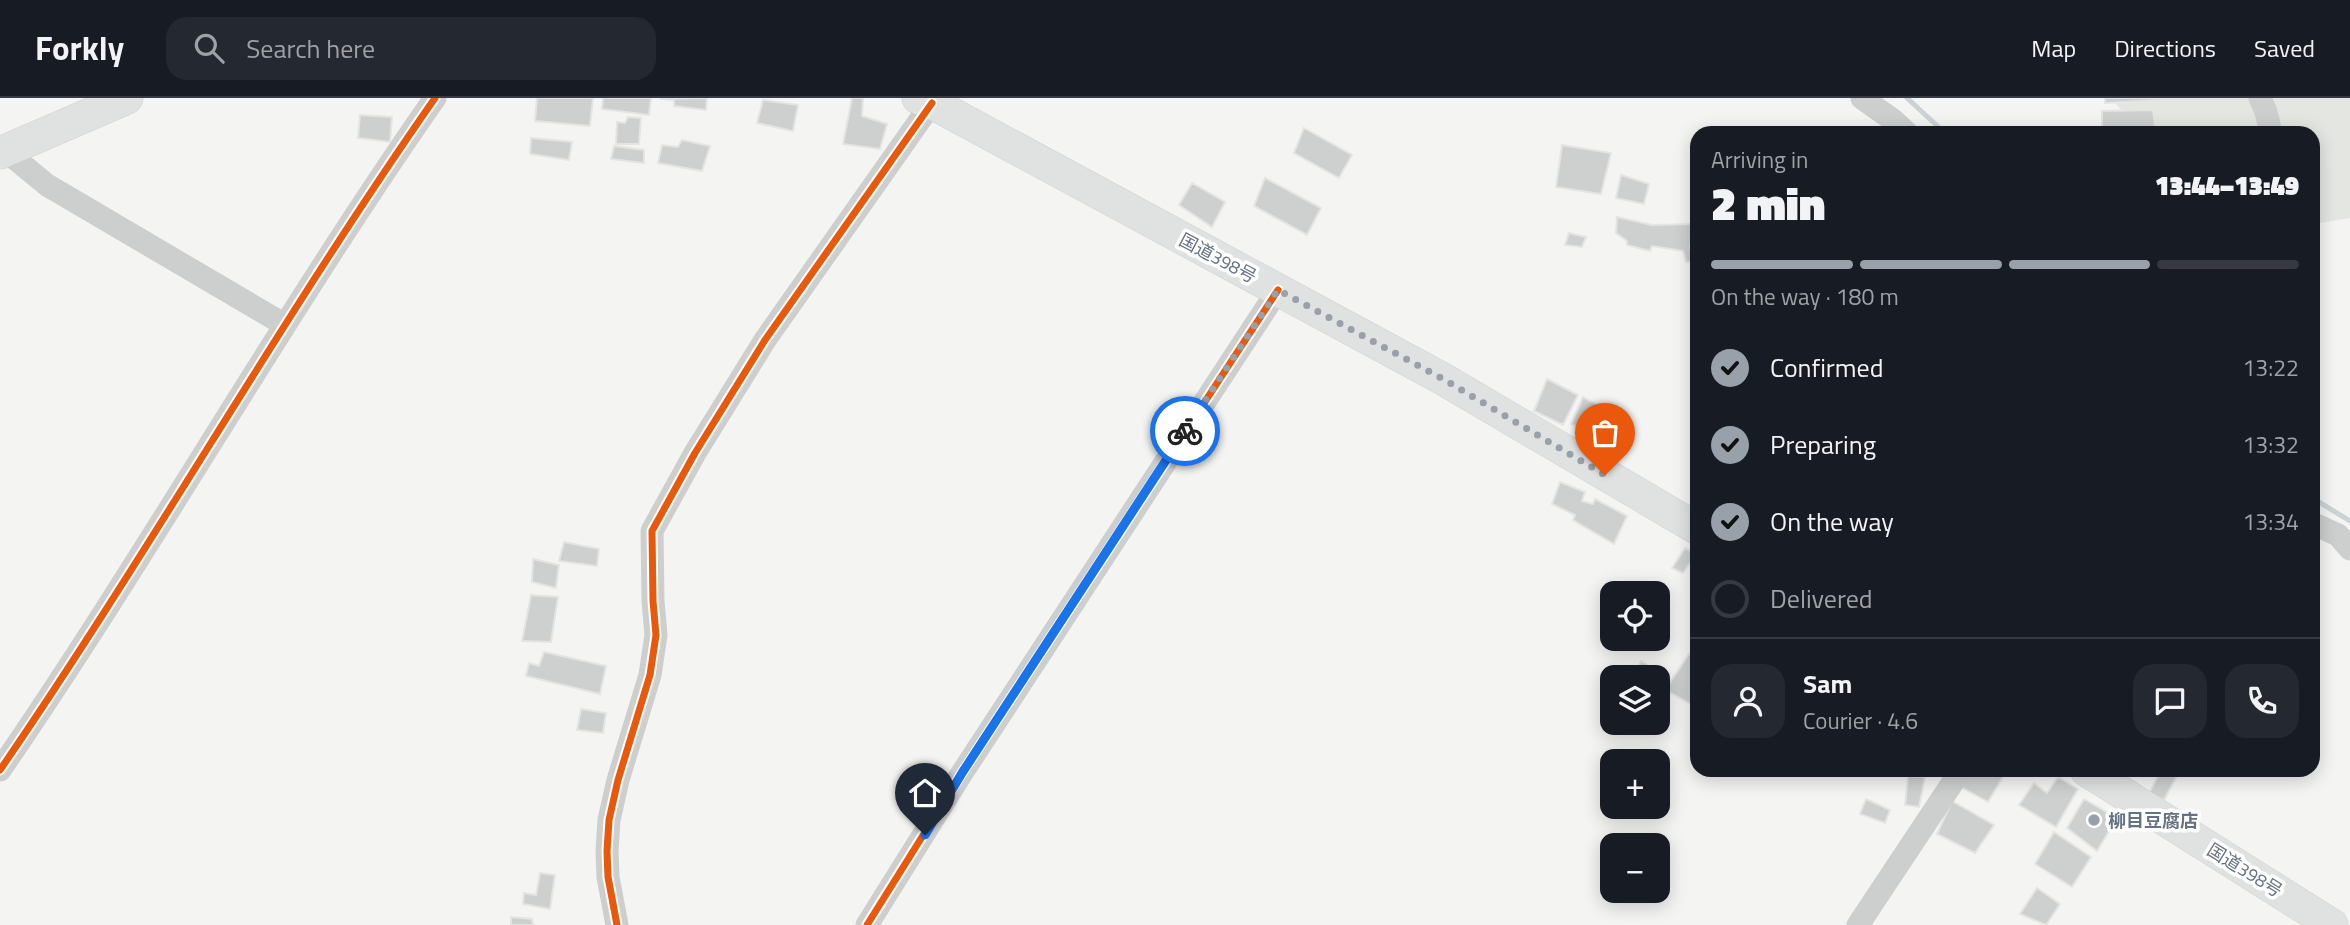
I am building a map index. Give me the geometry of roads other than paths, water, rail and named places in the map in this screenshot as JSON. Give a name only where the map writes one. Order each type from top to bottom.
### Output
[{"type":"highway","points":[[4,153],[127,98]]},
{"type":"highway","name":"国道398号","points":[[925,100],[1443,379],[1690,524]]},
{"type":"highway","name":"国道398号","points":[[2097,777],[2332,925]]},
{"type":"street","points":[[0,770],[156,532],[285,325],[435,98]]},
{"type":"street","points":[[1861,98],[1899,126]]},
{"type":"street","points":[[2260,98],[2269,126]]},
{"type":"street","points":[[617,925],[608,877],[609,820],[650,675],[656,635],[652,531],[695,453],[765,340],[925,100]]},
{"type":"street","points":[[4,153],[47,186],[285,325]]},
{"type":"street","points":[[867,925],[962,773],[1278,290]]},
{"type":"street","points":[[2320,527],[2338,536],[2350,549]]},
{"type":"street","points":[[1858,925],[1956,777]]},
{"type":"waterway","points":[[1907,98],[1937,126]]},
{"type":"waterway","points":[[2320,503],[2350,521]]},
{"type":"place","name":"柳目豆腐店","points":[[2094,820]]}]
